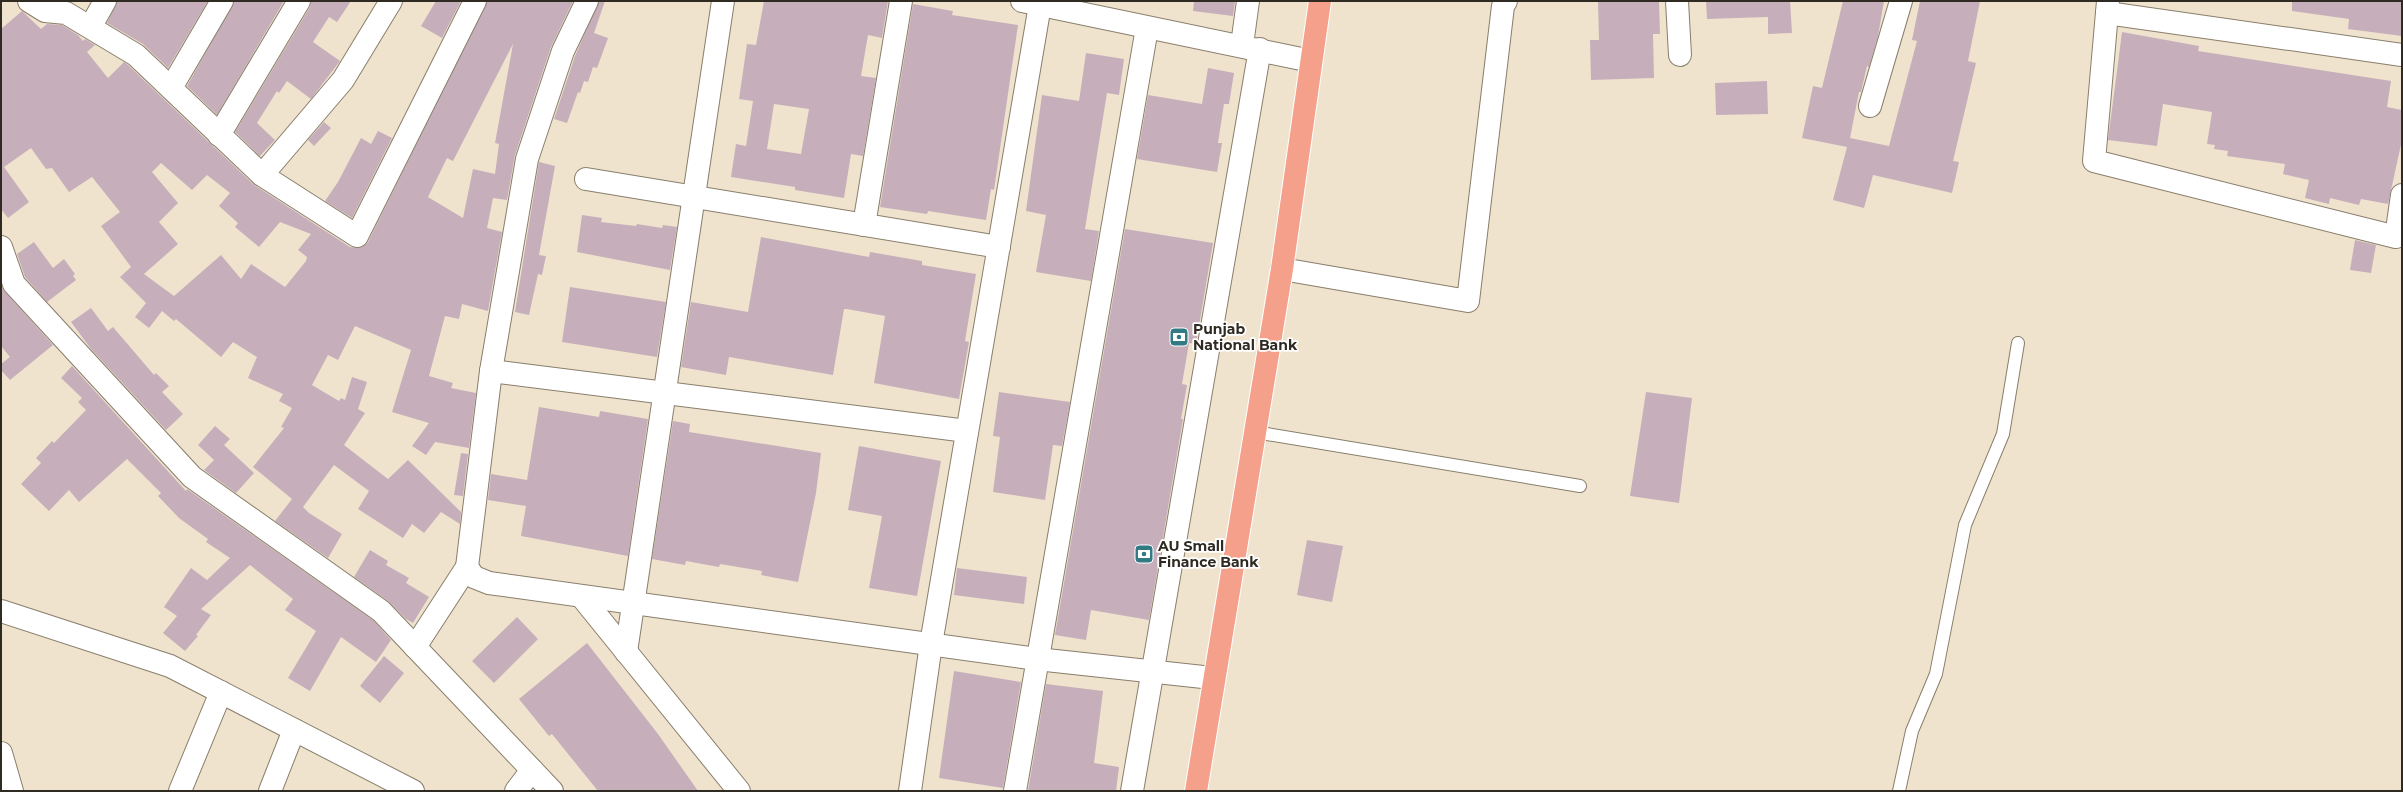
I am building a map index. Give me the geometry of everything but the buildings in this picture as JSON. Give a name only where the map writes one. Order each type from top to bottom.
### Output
[{"type":"main road","points":[[1196,791],[1282,269],[1305,60],[1308,1]]},
{"type":"main road","points":[[1184,791],[1305,60],[1320,1]]},
{"type":"street","points":[[29,1],[46,11],[66,13],[91,26],[136,55],[262,175],[357,236],[475,1]]},
{"type":"street","points":[[91,26],[105,1]]},
{"type":"street","points":[[171,88],[222,1]]},
{"type":"street","points":[[219,135],[299,1]]},
{"type":"street","points":[[262,175],[343,80],[391,1]]},
{"type":"street","points":[[416,647],[467,567],[491,371],[527,159],[563,51],[587,1]]},
{"type":"street","points":[[626,652],[723,1]]},
{"type":"street","points":[[864,225],[901,1]]},
{"type":"street","points":[[1132,791],[1251,47],[1248,1]]},
{"type":"street","points":[[1282,269],[1468,301],[1503,6],[1506,1]]},
{"type":"street","points":[[1678,1],[1680,55]]},
{"type":"street","points":[[1870,106],[1901,1]]},
{"type":"street","points":[[910,791],[931,644],[999,247],[1031,3],[1147,28],[1251,47],[1305,60]]},
{"type":"street","points":[[2402,55],[2108,7],[2094,161],[2396,237],[2402,195]]},
{"type":"street","points":[[1014,791],[1147,28]]},
{"type":"street","points":[[586,179],[999,247]]},
{"type":"street","points":[[1,247],[14,284],[192,477],[381,611],[552,791]]},
{"type":"street","points":[[491,371],[968,431]]},
{"type":"street","points":[[467,567],[474,577],[489,583],[1037,659],[1152,670],[1203,678]]},
{"type":"street","points":[[581,596],[739,791]]},
{"type":"street","points":[[1,611],[170,666],[413,791]]},
{"type":"street","points":[[180,791],[222,692]]},
{"type":"street","points":[[270,791],[294,730]]},
{"type":"street","points":[[1,753],[12,791]]},
{"type":"street","points":[[516,791],[532,770]]},
{"type":"lane","points":[[1899,791],[1912,731],[1936,674],[1965,525],[2003,434],[2018,343]]},
{"type":"lane","points":[[1255,432],[1580,486]]},
{"type":"place","name":"Punjab National Bank","points":[[1179,337]]},
{"type":"place","name":"AU Small Finance Bank","points":[[1144,554]]}]
